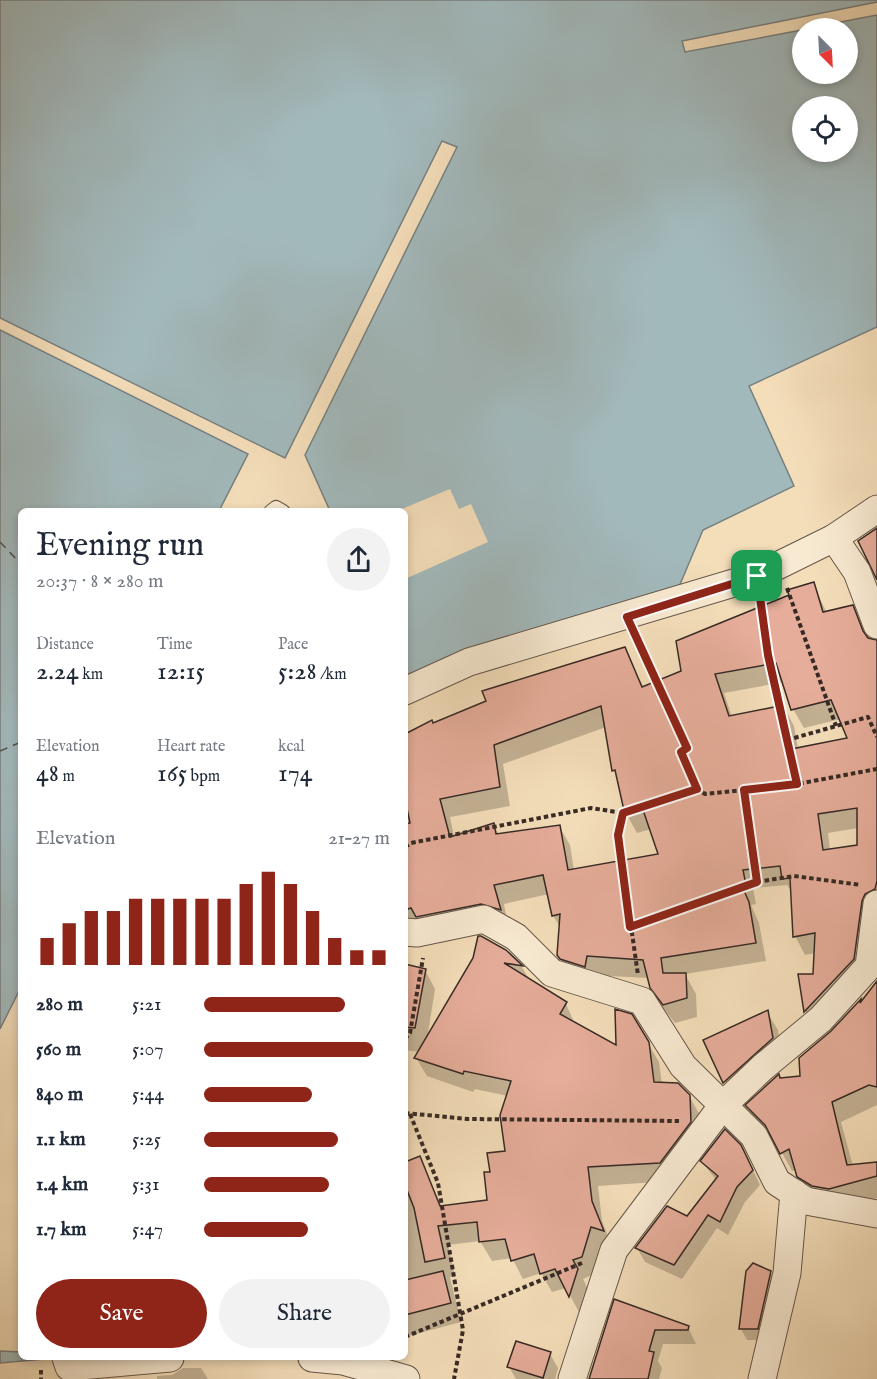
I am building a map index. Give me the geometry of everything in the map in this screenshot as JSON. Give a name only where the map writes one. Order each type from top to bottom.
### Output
[{"type":"street","points":[[408,690],[469,662],[627,617],[768,571],[834,538],[877,509]]},
{"type":"street","points":[[834,538],[857,572],[877,626]]},
{"type":"street","points":[[572,1379],[614,1250],[717,1113],[763,1067],[821,1019],[869,966],[871,895]]},
{"type":"street","points":[[411,933],[484,920],[516,937],[552,973],[642,1001],[683,1066],[717,1113],[754,1136],[777,1182],[806,1201],[877,1214]]},
{"type":"street","points":[[762,1379],[787,1273],[794,1193]]},
{"type":"street","points":[[69,1368],[150,1360]]},
{"type":"street","points":[[333,1360],[406,1379]]},
{"type":"path","points":[[768,571],[836,726]]},
{"type":"path","points":[[768,571],[768,655],[797,784]]},
{"type":"path","points":[[627,617],[687,748],[681,752],[697,789],[705,794],[797,784],[877,769]]},
{"type":"path","points":[[787,740],[868,717],[877,737]]},
{"type":"path","points":[[408,845],[591,808],[623,813],[697,789]]},
{"type":"path","points":[[744,790],[757,882]]},
{"type":"path","points":[[623,813],[618,835],[642,1001]]},
{"type":"path","points":[[630,927],[757,882],[794,876],[871,895]]},
{"type":"path","points":[[408,1035],[423,958],[411,933]]},
{"type":"path","points":[[454,1379],[463,1330],[438,1184],[408,1113],[468,1119],[717,1113]]},
{"type":"path","points":[[408,1336],[614,1250]]},
{"type":"path","points":[[41,1370],[41,1379]]},
{"type":"water","points":[[0,0],[877,0],[877,2],[682,41],[685,52],[792,32],[792,84],[858,84],[858,19],[877,15],[877,327],[749,386],[794,486],[703,530],[673,601],[408,681],[408,508],[329,508],[305,455],[457,147],[442,141],[285,458],[0,318]]},
{"type":"water","points":[[0,330],[248,454],[221,508],[18,508],[18,993],[0,1029]]},
{"type":"water","points":[[0,1351],[18,1352],[18,1360],[34,1360],[0,1363]]},
{"type":"pier","points":[[450,489],[459,509],[471,504],[488,542],[408,578],[408,508],[404,508]]},
{"type":"building","points":[[877,528],[877,580],[858,541]]},
{"type":"building","points":[[814,582],[823,612],[853,605],[863,631],[868,638],[877,640],[877,881],[875,889],[865,894],[862,901],[854,959],[804,1012],[798,974],[813,974],[815,933],[793,937],[790,878],[782,879],[780,866],[743,870],[746,885],[742,886],[749,902],[756,943],[661,958],[663,973],[686,973],[687,998],[663,1005],[650,988],[643,960],[587,956],[585,967],[560,959],[557,955],[560,914],[552,916],[543,875],[494,885],[501,910],[481,904],[416,917],[411,908],[408,909],[408,823],[410,823],[408,732],[432,720],[433,723],[486,701],[482,691],[625,647],[642,687],[681,671],[676,641],[789,595],[787,590]],"holes":[[[776,663],[791,710],[831,700],[847,738],[791,749],[784,705],[729,716],[715,674]],[[601,706],[612,771],[615,770],[625,815],[643,810],[658,854],[568,870],[560,825],[496,834],[494,823],[450,837],[440,799],[500,787],[494,745]],[[857,808],[857,845],[823,850],[818,814]]]},
{"type":"building","points":[[478,936],[506,950],[523,966],[504,963],[567,1002],[560,1014],[616,1045],[615,1009],[632,1014],[649,1042],[654,1082],[678,1083],[690,1095],[691,1122],[660,1163],[588,1167],[592,1201],[604,1231],[591,1227],[582,1257],[573,1260],[578,1269],[569,1297],[555,1269],[540,1274],[534,1254],[511,1261],[505,1239],[479,1242],[477,1222],[438,1226],[445,1258],[425,1262],[414,1208],[408,1193],[408,1161],[420,1156],[440,1206],[487,1200],[484,1172],[490,1172],[487,1153],[505,1151],[500,1115],[511,1081],[464,1071],[463,1074],[414,1058],[473,958]]},
{"type":"building","points":[[408,965],[426,969],[415,1028],[408,1027]]},
{"type":"building","points":[[877,981],[877,1087],[869,1085],[832,1102],[847,1165],[877,1162],[877,1176],[829,1189],[812,1186],[797,1177],[789,1149],[780,1154],[765,1125],[745,1105],[779,1074],[780,1078],[800,1076],[799,1058],[831,1031],[861,999],[860,1003]]},
{"type":"building","points":[[768,1010],[773,1038],[723,1083],[703,1040]]},
{"type":"building","points":[[725,1129],[741,1145],[753,1170],[737,1187],[720,1222],[708,1215],[674,1265],[635,1248],[667,1206],[687,1216],[718,1176],[700,1161]]},
{"type":"building","points":[[753,1263],[771,1271],[758,1329],[739,1329],[746,1271]]},
{"type":"building","points":[[443,1271],[451,1303],[408,1314],[408,1279]]},
{"type":"building","points":[[614,1299],[689,1326],[688,1330],[655,1330],[649,1351],[654,1352],[648,1379],[589,1379]]},
{"type":"building","points":[[516,1341],[551,1352],[543,1378],[507,1367]]},
{"type":"ferry route","points":[[0,542],[18,561]]},
{"type":"ferry route","points":[[0,751],[18,743]]},
{"type":"route","points":[[757,576],[768,655],[797,784],[744,790],[757,882],[630,927],[618,835],[623,813],[697,789],[681,752],[687,748],[627,617],[757,576]]}]
